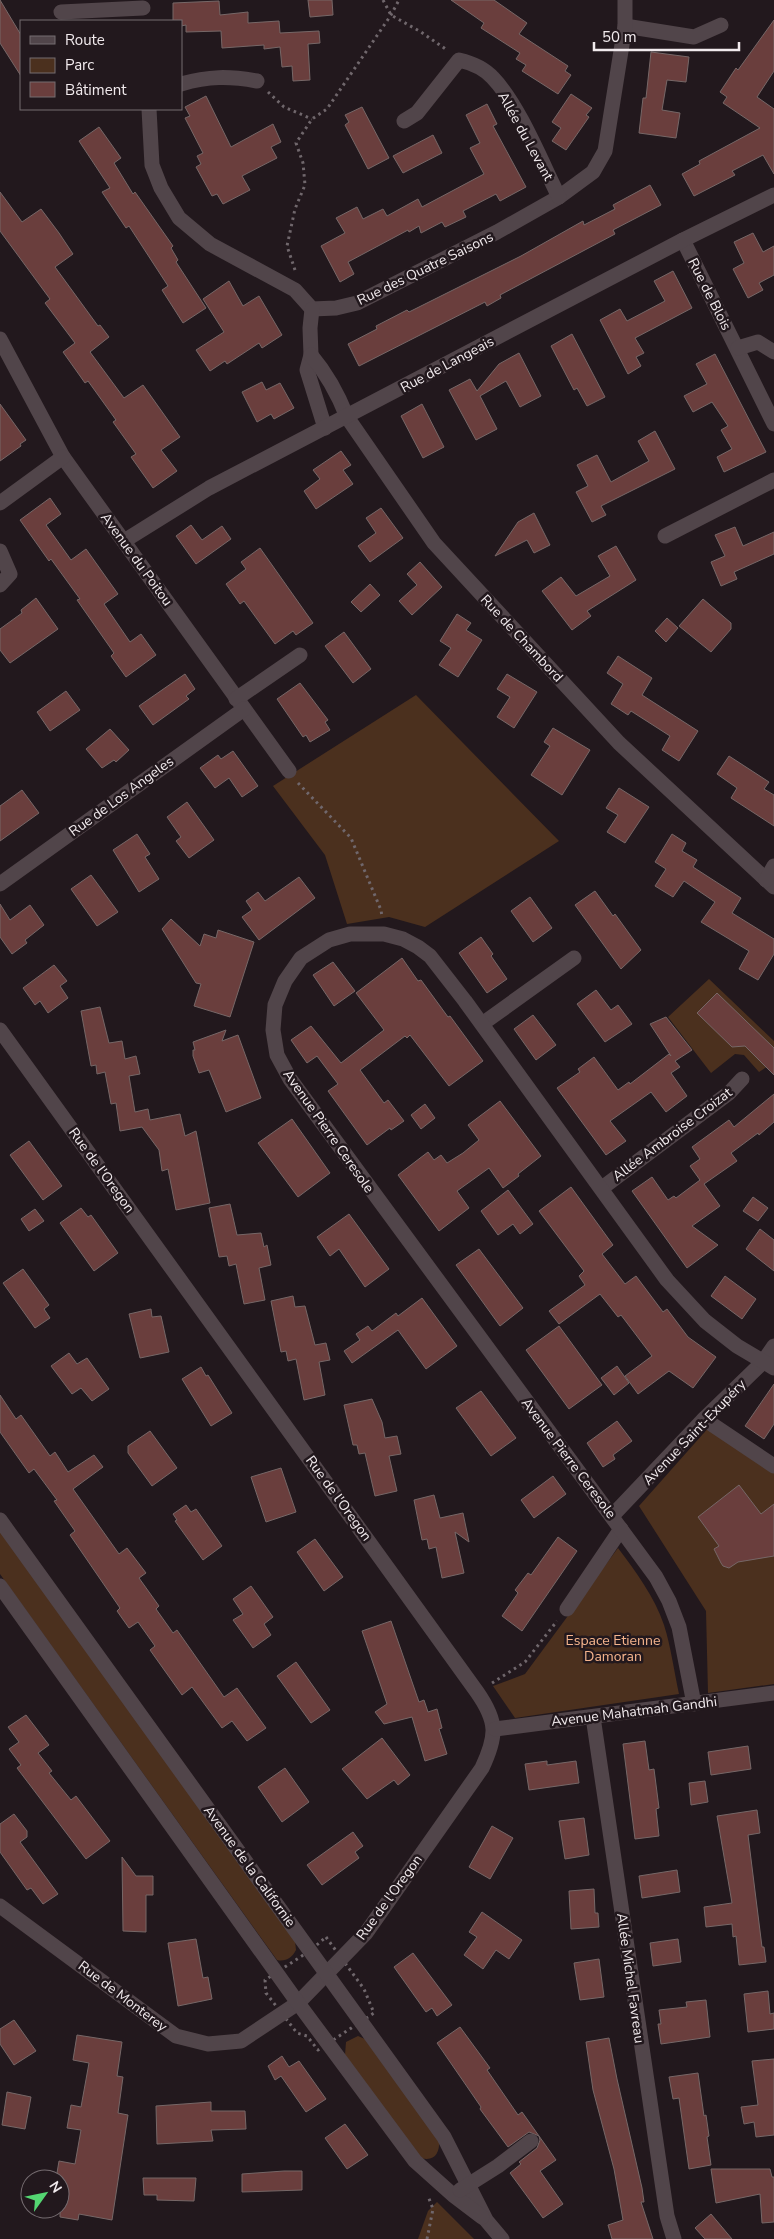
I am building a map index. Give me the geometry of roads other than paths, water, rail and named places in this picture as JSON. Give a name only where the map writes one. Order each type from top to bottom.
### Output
[{"type":"street","name":"Rue des Quatre Saisons","points":[[312,309],[336,308],[357,303],[497,232],[559,197],[593,172],[605,151],[625,26],[625,0]]},
{"type":"street","points":[[61,12],[143,10]]},
{"type":"street","points":[[625,26],[694,37],[721,25]]},
{"type":"street","name":"Allée du Levant","points":[[404,122],[417,113],[459,60],[474,64],[493,77],[509,99],[559,197]]},
{"type":"street","points":[[182,84],[204,78],[234,77],[257,81]]},
{"type":"street","points":[[149,110],[152,165],[161,188],[179,218],[210,244],[295,290],[312,309],[310,328],[311,356],[307,370],[326,428]]},
{"type":"street","name":"Rue de Langeais","points":[[124,541],[208,488],[683,240],[774,195]]},
{"type":"street","name":"Rue de Blois","points":[[683,240],[774,424]]},
{"type":"street","name":"Avenue du Poitou","points":[[0,338],[63,457],[292,775]]},
{"type":"street","points":[[738,348],[758,342],[774,352]]},
{"type":"street","name":"Rue de Chambord","points":[[311,356],[320,366],[339,396],[347,417],[441,550],[618,743],[770,883]]},
{"type":"street","points":[[0,503],[63,457]]},
{"type":"street","points":[[666,536],[774,480]]},
{"type":"street","points":[[0,552],[10,574],[0,585]]},
{"type":"street","name":"Rue de Los Angeles","points":[[0,884],[240,704],[300,655]]},
{"type":"street","points":[[770,883],[774,866]]},
{"type":"street","name":"Avenue Pierre Ceresole","points":[[694,1704],[679,1627],[669,1601],[656,1577],[307,1103],[290,1079],[277,1055],[273,1030],[275,1005],[285,981],[301,958],[329,940],[350,934],[384,934],[403,939],[430,956],[482,1024],[662,1272],[685,1300],[705,1321],[737,1346],[768,1365]]},
{"type":"street","points":[[482,1024],[574,958]]},
{"type":"street","name":"Rue de l'Oregon","points":[[0,1030],[491,1713],[495,1730],[490,1752],[482,1768],[366,1933],[328,1974]]},
{"type":"street","name":"Allée Ambroise Croizat","points":[[602,1188],[729,1093],[742,1079]]},
{"type":"street","name":"Avenue Saint-Exupéry","points":[[612,1516],[704,1419],[768,1365],[774,1346]]},
{"type":"street","points":[[704,1419],[774,1466]]},
{"type":"street","name":"Avenue de la Californie","points":[[0,1520],[444,2137],[486,2220]]},
{"type":"street","points":[[567,1609],[622,1529]]},
{"type":"street","name":"Avenue de la Californie","points":[[0,1586],[298,2003],[415,2161],[453,2195],[486,2220],[502,2239]]},
{"type":"street","name":"Avenue Mahatmah Gandhi","points":[[495,1730],[774,1693]]},
{"type":"street","name":"Allée Michel Favreau","points":[[593,1717],[667,2216],[674,2239]]},
{"type":"street","name":"Rue de Monterey","points":[[0,1906],[176,2036],[208,2044],[241,2041],[298,2003],[328,1974]]},
{"type":"street","points":[[453,2195],[531,2141]]},
{"type":"park label","name":"Espace Etienne Damoran","points":[[613,1648]]}]
